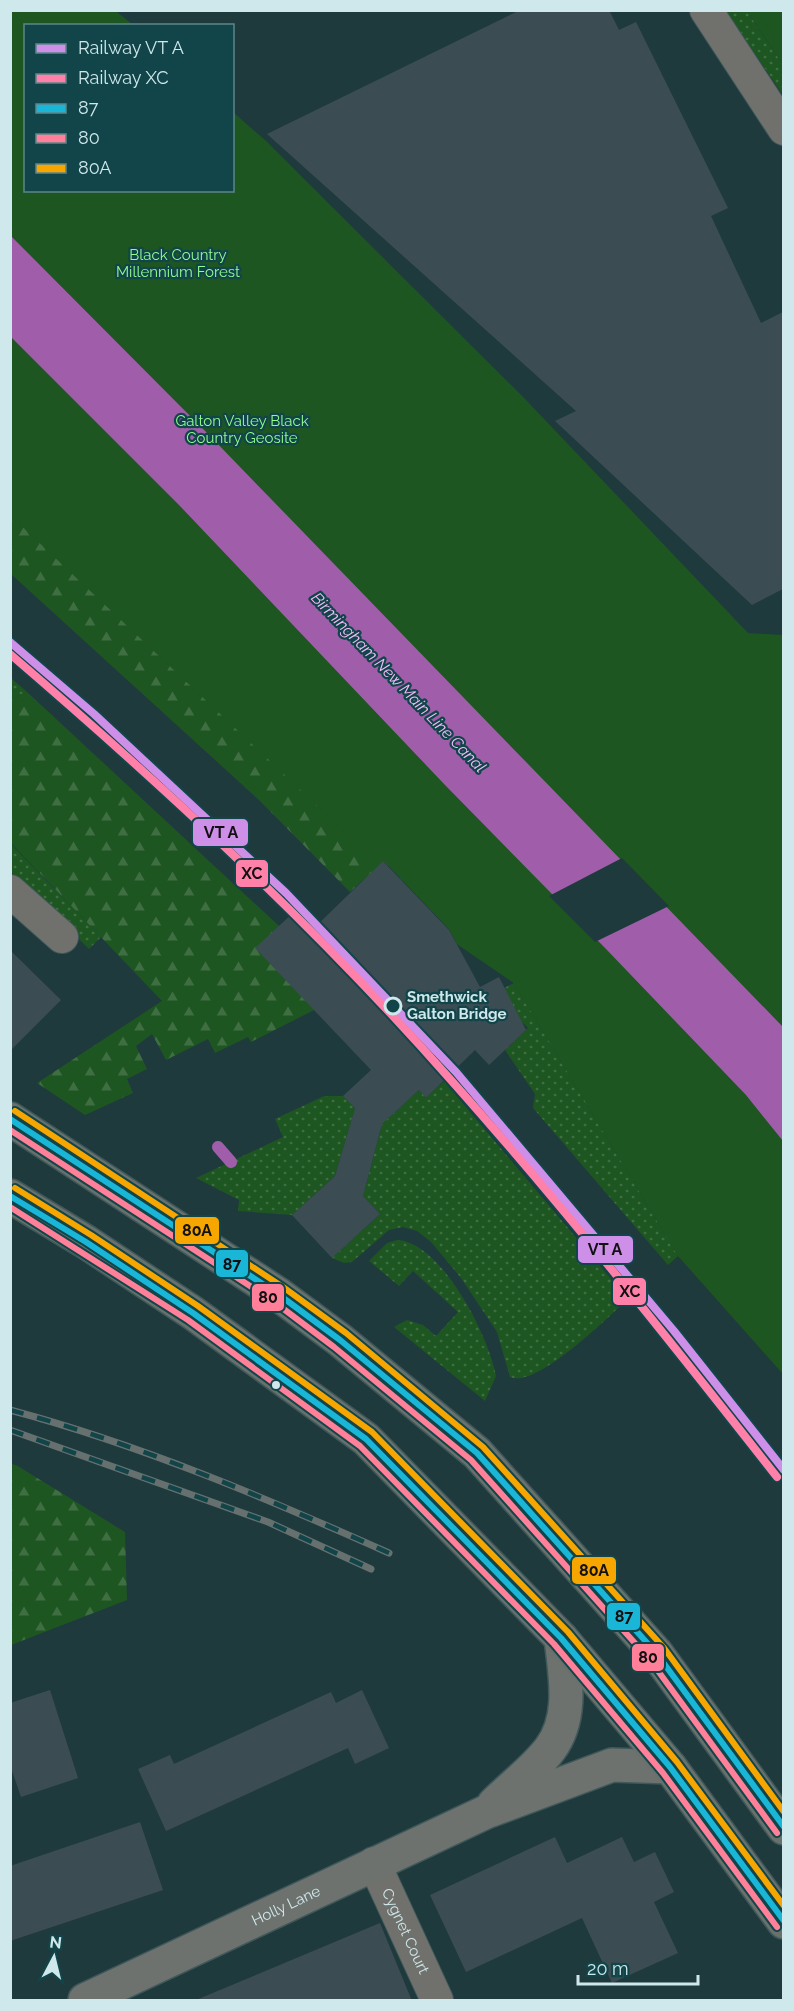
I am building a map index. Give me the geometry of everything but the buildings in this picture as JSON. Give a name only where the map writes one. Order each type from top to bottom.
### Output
[{"type":"main road","points":[[13,1121],[164,1218],[340,1340],[486,1461],[657,1654],[783,1828]]},
{"type":"main road","points":[[10,1196],[86,1242],[193,1313],[366,1439],[561,1638],[670,1767],[783,1922]]},
{"type":"street","points":[[706,10],[783,129]]},
{"type":"street","points":[[10,891],[62,937]]},
{"type":"street","name":"Holly Lane","points":[[486,1812],[550,1749],[565,1715],[567,1686],[561,1638]]},
{"type":"street","name":"Holly Lane","points":[[85,2001],[486,1812],[612,1765],[670,1767]]},
{"type":"street","name":"Cygnet Court","points":[[374,1863],[438,2001]]},
{"type":"green space","name":"Galton Valley Black Country Geosite","points":[[10,11],[116,11],[132,24],[24,24],[24,192],[234,192],[234,113],[265,140],[526,400],[748,633],[783,635],[783,1374],[678,1256],[514,983],[457,944],[449,929],[384,861],[379,864],[11,516]]},
{"type":"green space","points":[[726,11],[747,11],[783,65],[783,95]]},
{"type":"green space","points":[[747,11],[783,11],[783,65]]},
{"type":"green space","points":[[10,491],[603,953],[678,1256],[514,983],[457,944],[449,929],[384,861],[350,892],[259,800],[11,574]]},
{"type":"green space","points":[[11,678],[27,692],[11,699]]},
{"type":"green space","points":[[27,692],[279,926],[314,1010],[251,1042],[248,1037],[215,1053],[208,1039],[166,1060],[152,1034],[136,1046],[147,1069],[127,1079],[133,1093],[85,1115],[37,1083],[162,1001],[11,843],[11,699]]},
{"type":"green space","points":[[10,843],[101,937],[89,949],[11,872]]},
{"type":"green space","points":[[514,983],[678,1256],[668,1265],[533,1108],[535,1094],[505,1050],[528,1028],[510,1010],[504,988]]},
{"type":"green space","points":[[444,1081],[628,1299],[571,1350],[536,1373],[522,1378],[510,1377],[497,1332],[461,1278],[431,1242],[417,1231],[403,1227],[389,1230],[352,1262],[344,1263],[332,1258],[380,1214],[363,1196],[382,1124],[419,1090],[426,1098]]},
{"type":"green space","points":[[324,1096],[343,1096],[355,1108],[335,1176],[292,1215],[238,1211],[239,1200],[196,1178],[283,1137],[275,1119]]},
{"type":"green space","points":[[397,1240],[414,1245],[430,1257],[461,1294],[484,1339],[496,1376],[485,1401],[394,1327],[407,1320],[423,1325],[436,1336],[458,1312],[413,1271],[399,1286],[369,1261],[387,1243]]},
{"type":"green space","points":[[11,1464],[125,1532],[127,1600],[11,1645]]},
{"type":"water","name":"Birmingham New Main Line Canal","points":[[10,235],[209,435],[783,1027],[783,1141],[746,1095],[607,950],[445,785],[179,505],[11,337]]},
{"type":"pier","points":[[622,858],[669,906],[595,942],[549,896]]},
{"type":"waterway","points":[[218,1147],[231,1162]]},
{"type":"railway","points":[[10,1410],[155,1456],[296,1512],[389,1553]]},
{"type":"railway","points":[[10,1430],[268,1522],[371,1569]]},
{"type":"transit line","points":[[10,642],[94,714],[286,893],[456,1072],[674,1331],[784,1470]]},
{"type":"transit line","name":"80A","points":[[15,1111],[283,1287],[346,1333],[483,1447],[664,1648],[784,1812]]},
{"type":"transit line","name":"87","points":[[10,1119],[278,1294],[340,1340],[477,1453],[657,1654],[784,1827]]},
{"type":"transit line","name":"80","points":[[10,1130],[273,1301],[334,1347],[471,1460],[650,1660],[777,1833]]},
{"type":"transit line","name":"80A","points":[[15,1188],[198,1306],[372,1432],[568,1632],[677,1762],[784,1906]]},
{"type":"transit line","name":"87","points":[[10,1196],[86,1242],[193,1313],[366,1439],[561,1638],[670,1767],[784,1921]]},
{"type":"transit line","name":"80","points":[[10,1207],[188,1320],[360,1446],[554,1644],[663,1773],[777,1927]]},
{"type":"rail line","name":"XC","points":[[10,654],[238,859],[399,1022],[576,1226],[777,1477]]},
{"type":"place","name":"Smethwick Galton Bridge","points":[[393,1006]]},
{"type":"park label","name":"Black Country Millennium Forest","points":[[178,264]]}]
